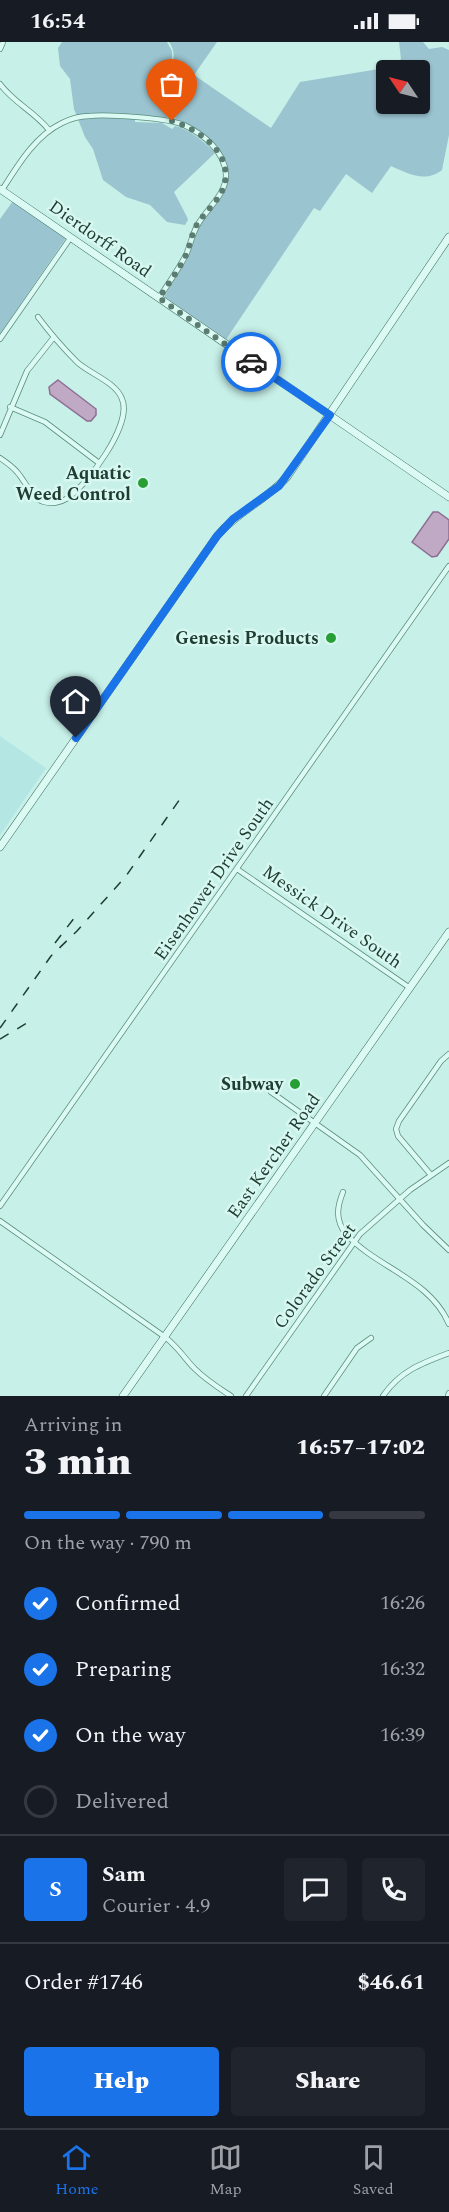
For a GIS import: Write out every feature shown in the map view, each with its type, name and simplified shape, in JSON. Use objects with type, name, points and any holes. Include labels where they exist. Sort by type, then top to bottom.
[{"type":"street","points":[[0,49],[3,42]]},
{"type":"street","points":[[0,84],[15,101],[40,119],[49,130]]},
{"type":"street","points":[[1,189],[26,154],[49,130],[64,122],[90,115],[172,121],[210,142],[221,156],[226,175],[224,186],[199,222],[184,258],[159,298]]},
{"type":"street","name":"Dierdorff Road","points":[[1,189],[449,497]]},
{"type":"street","points":[[0,339],[71,237]]},
{"type":"street","points":[[0,847],[217,536],[233,519],[279,486],[330,415],[449,237]]},
{"type":"street","points":[[0,458],[19,474],[35,497],[43,502],[63,501],[85,481],[99,463],[123,415],[123,402],[115,389],[81,365],[38,318]]},
{"type":"street","points":[[0,435],[27,371],[54,337]]},
{"type":"street","points":[[10,407],[50,425],[99,463]]},
{"type":"street","name":"Eisenhower Drive South","points":[[0,1206],[449,566]]},
{"type":"street","name":"Messick Drive South","points":[[237,869],[410,988]]},
{"type":"street","name":"East Kercher Road","points":[[123,1396],[449,932]]},
{"type":"street","points":[[431,1175],[399,1138],[396,1129],[401,1118],[449,1054]]},
{"type":"street","points":[[271,1092],[365,1160],[449,1250]]},
{"type":"street","name":"Colorado Street","points":[[246,1396],[354,1242],[399,1198],[449,1163]]},
{"type":"street","points":[[343,1192],[338,1205],[339,1221],[343,1230],[354,1242],[428,1294],[449,1324]]},
{"type":"street","points":[[0,1221],[165,1337],[180,1349],[203,1377],[231,1396]]},
{"type":"street","points":[[324,1396],[357,1348],[371,1338]]},
{"type":"street","points":[[383,1396],[408,1370],[449,1353]]},
{"type":"shaded area","points":[[62,42],[167,42],[172,51],[172,65],[174,53],[169,42],[217,42],[194,75],[271,128],[300,82],[376,69],[376,114],[430,114],[430,60],[400,60],[399,42],[423,42],[429,49],[442,47],[449,50],[449,135],[442,170],[423,177],[391,166],[372,193],[346,174],[320,211],[314,208],[225,341],[165,298],[165,295],[187,260],[199,227],[223,194],[228,175],[226,161],[217,147],[206,137],[173,117],[135,118],[135,122],[162,123],[172,129],[175,126],[186,130],[202,140],[215,153],[174,192],[188,220],[185,225],[167,222],[150,205],[126,197],[103,180],[93,149],[85,137],[74,109],[70,79],[60,66],[58,48]]},
{"type":"shaded area","points":[[13,201],[66,238],[0,334],[0,219]]},
{"type":"shaded area","points":[[58,380],[96,409],[96,415],[91,421],[87,421],[50,394],[49,387]]},
{"type":"shaded area","points":[[433,512],[438,512],[449,520],[449,539],[437,556],[432,557],[412,542]]},
{"type":"shaded area","points":[[0,736],[46,768],[0,835]]},
{"type":"railway","points":[[0,1028],[51,956],[77,931],[126,876],[180,799]]},
{"type":"railway","points":[[55,943],[75,917]]},
{"type":"railway","points":[[0,1039],[27,1023]]},
{"type":"way so far","points":[[172,121],[190,128],[210,142],[221,156],[226,175],[220,194],[199,222],[188,251],[159,298],[251,362]]},
{"type":"place","name":"Aquatic Weed Control","points":[[143,483]]},
{"type":"place","name":"Genesis Products","points":[[331,638]]},
{"type":"place","name":"Subway","points":[[295,1084]]},
{"type":"route","points":[[76,738],[217,536],[233,519],[279,486],[330,415],[251,362]]}]
